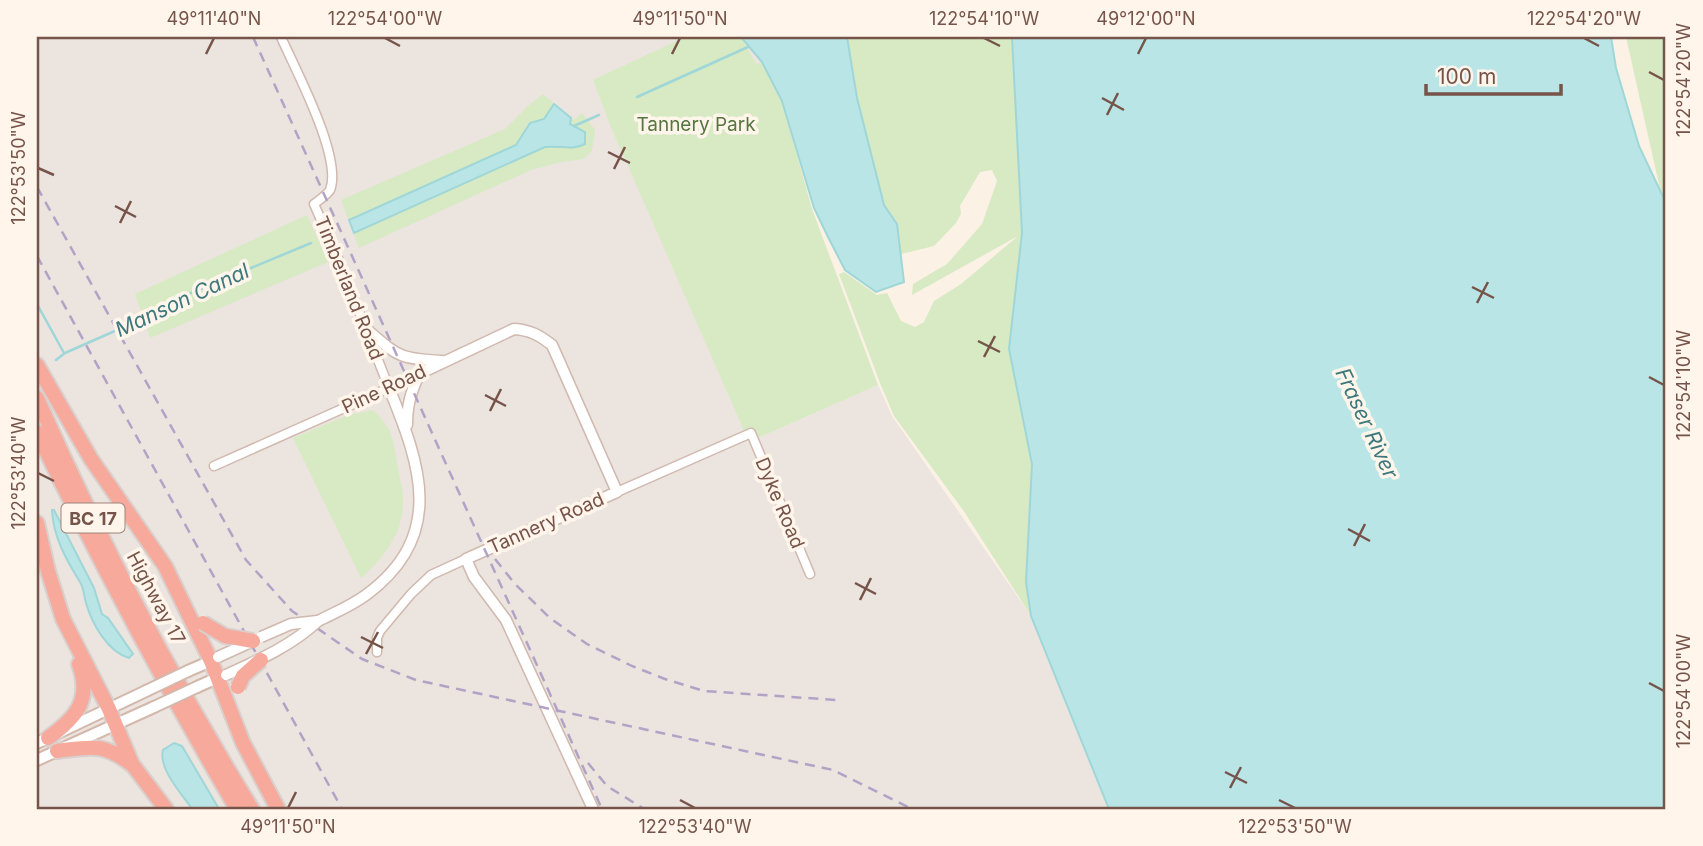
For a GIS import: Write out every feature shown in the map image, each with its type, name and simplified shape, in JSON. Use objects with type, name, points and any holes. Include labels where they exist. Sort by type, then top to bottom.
[{"type":"highway","points":[[37,365],[84,448],[165,566],[214,659],[243,743],[278,809]]},
{"type":"highway","name":"Highway 17","points":[[37,398],[103,538],[147,623],[220,757],[253,809]]},
{"type":"highway","name":"Highway 17","points":[[37,432],[92,547],[142,642],[237,809]]},
{"type":"highway","points":[[37,523],[55,595],[83,675],[83,698],[72,719],[42,740]]},
{"type":"highway","points":[[188,610],[225,636],[253,640]]},
{"type":"highway","points":[[72,638],[109,709],[132,764],[166,809]]},
{"type":"highway","points":[[243,743],[234,709],[235,695],[243,676],[261,660]]},
{"type":"highway","points":[[57,751],[100,747],[132,764]]},
{"type":"main road","points":[[42,740],[214,659]]},
{"type":"main road","points":[[37,760],[222,677]]},
{"type":"street","name":"Timberland Road","points":[[281,37],[327,143],[333,166],[330,191],[314,204],[389,388]]},
{"type":"street","points":[[365,328],[396,354],[411,359],[444,361]]},
{"type":"street","name":"Pine Road","points":[[214,466],[514,329],[535,333],[552,345],[617,492]]},
{"type":"street","points":[[407,432],[407,406],[421,373]]},
{"type":"street","points":[[222,677],[261,660],[300,638],[318,621],[347,606],[381,583],[397,566],[409,546],[421,500],[419,476],[407,432],[389,388]]},
{"type":"street","name":"Tannery Road","points":[[377,652],[380,631],[431,575],[751,433]]},
{"type":"street","name":"Dyke Road","points":[[751,433],[810,573]]},
{"type":"street","points":[[466,559],[474,577],[506,620],[593,809]]},
{"type":"street","points":[[214,659],[291,624],[318,621]]},
{"type":"shaded area","points":[[37,37],[741,37],[762,62],[622,119],[749,442],[878,385],[892,416],[1031,616],[1109,809],[37,809]]},
{"type":"green space","name":"Tannery Park","points":[[685,37],[741,37],[756,64],[762,62],[782,101],[812,209],[878,385],[749,442],[610,125],[593,80]]},
{"type":"green space","points":[[847,37],[1012,37],[1022,233],[1009,349],[1032,464],[1026,582],[1031,616],[963,510],[894,416],[839,274],[844,272],[877,295],[887,293],[901,321],[915,327],[924,322],[934,301],[961,284],[1018,236],[912,295],[913,284],[947,264],[982,224],[997,181],[992,170],[980,172],[960,206],[961,214],[956,223],[934,246],[901,254],[897,224],[884,205],[857,98]]},
{"type":"green space","points":[[1626,37],[1666,37],[1666,254],[1660,189]]},
{"type":"green space","points":[[543,94],[574,120],[582,113],[595,130],[592,151],[584,159],[531,170],[359,248],[341,200],[505,129]]},
{"type":"green space","points":[[307,215],[328,262],[150,338],[135,294]]},
{"type":"green space","points":[[373,410],[388,428],[393,440],[403,500],[400,523],[391,544],[361,578],[293,438],[348,415]]},
{"type":"water","points":[[741,37],[847,37],[857,98],[884,205],[897,224],[904,282],[876,292],[845,270],[814,208],[782,101],[762,62]]},
{"type":"water","name":"Fraser River","points":[[1012,37],[1611,37],[1616,68],[1639,146],[1666,203],[1666,809],[1109,809],[1031,616],[1026,582],[1032,464],[1009,349],[1022,233]]},
{"type":"water","points":[[554,104],[571,118],[570,124],[585,132],[585,144],[575,147],[545,147],[354,233],[349,220],[516,145],[530,123],[544,119]]},
{"type":"water","points":[[52,510],[94,588],[102,614],[108,618],[133,654],[129,658],[114,650],[92,620],[81,584],[58,539]]},
{"type":"water","points":[[174,743],[182,746],[219,809],[192,809],[177,789],[167,773],[162,757],[163,750]]},
{"type":"waterway","name":"Manson Canal","points":[[637,97],[748,47]]},
{"type":"waterway","name":"Manson Canal","points":[[574,126],[599,115]]},
{"type":"waterway","name":"Manson Canal","points":[[56,360],[65,353],[151,315],[191,293],[311,243]]},
{"type":"waterway","points":[[37,304],[64,353]]},
{"type":"railway","points":[[253,37],[602,809]]},
{"type":"railway","points":[[37,187],[246,560],[292,611],[362,659],[416,680],[833,770],[912,809]]},
{"type":"railway","points":[[37,256],[342,809]]},
{"type":"railway","points":[[495,559],[515,584],[550,618],[587,644],[632,666],[704,691],[836,700]]},
{"type":"railway","points":[[588,763],[607,786],[644,809]]}]
